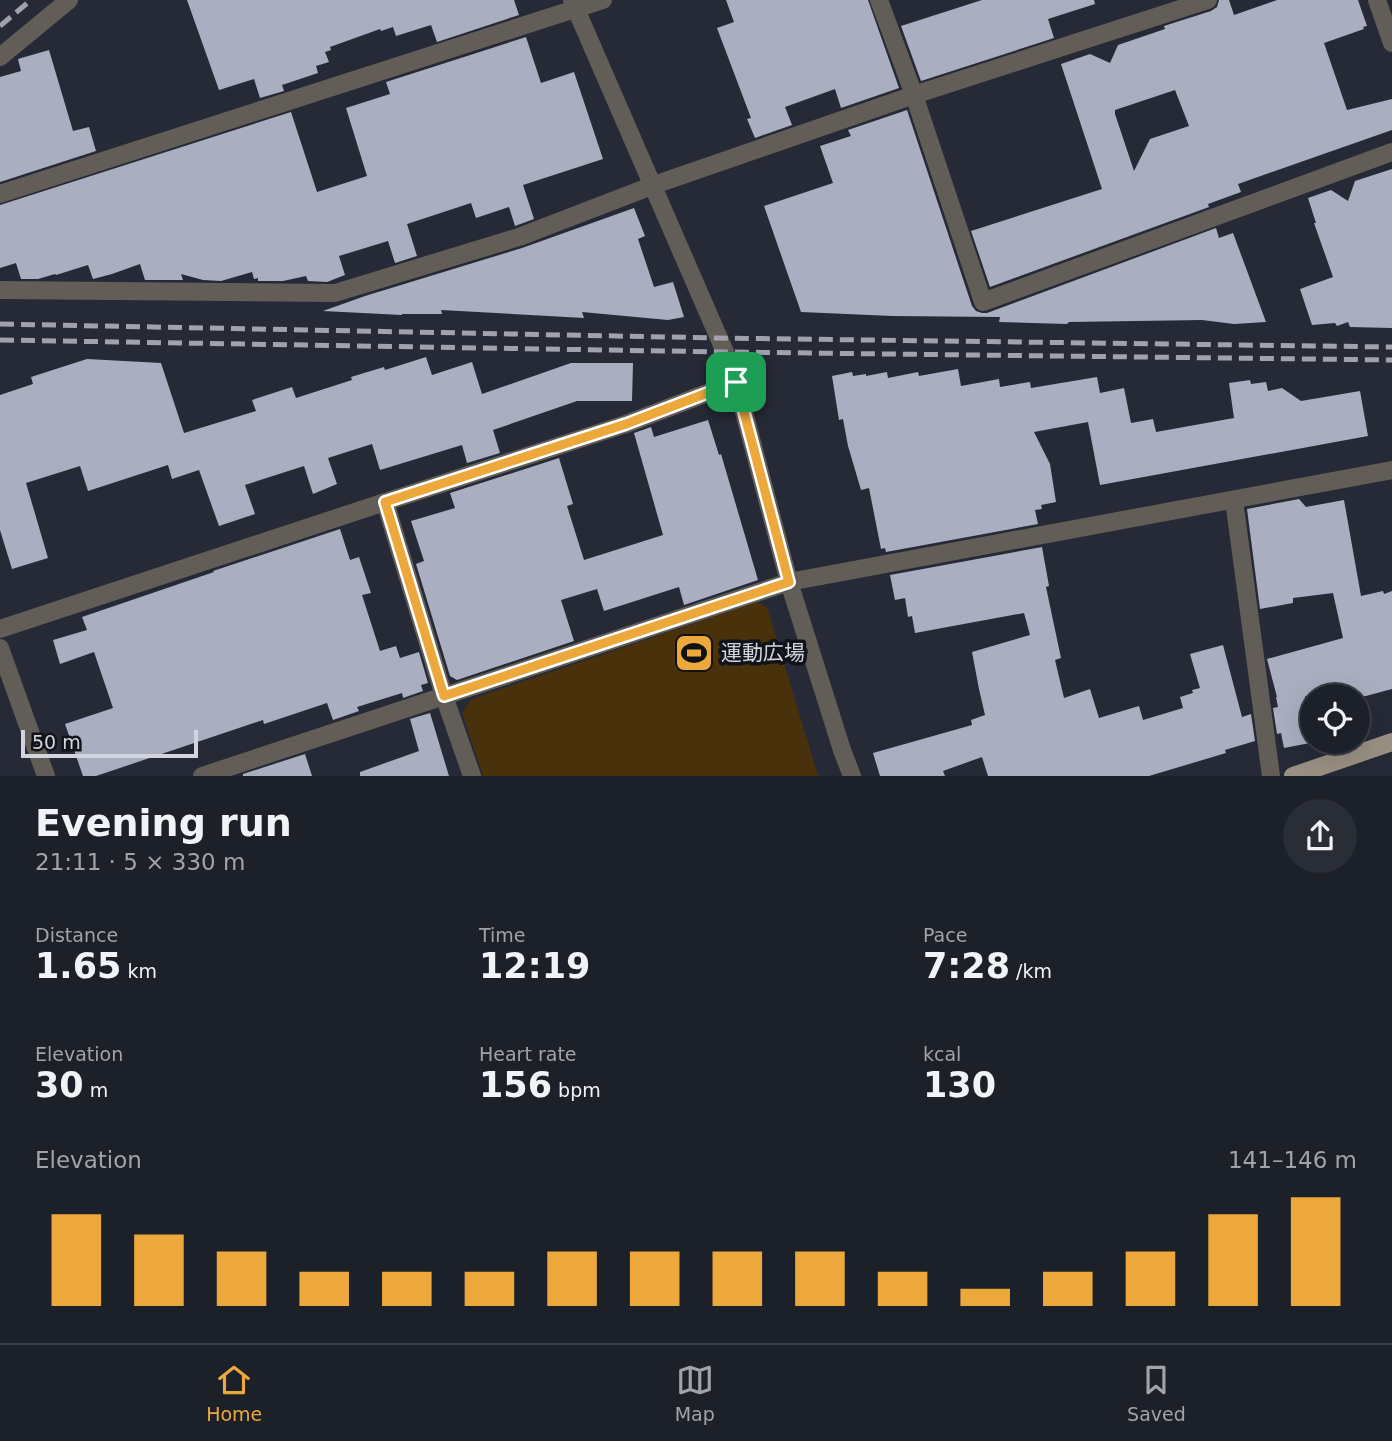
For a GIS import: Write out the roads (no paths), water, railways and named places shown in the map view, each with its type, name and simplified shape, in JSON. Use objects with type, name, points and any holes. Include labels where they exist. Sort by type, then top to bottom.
[{"type":"main road","points":[[1293,776],[1392,742]]},
{"type":"street","points":[[0,57],[69,0]]},
{"type":"street","points":[[0,194],[574,5],[603,0]]},
{"type":"street","points":[[880,0],[983,302],[1392,152]]},
{"type":"street","points":[[0,290],[335,293],[519,237],[654,185],[914,95],[1208,0]]},
{"type":"street","points":[[1377,0],[1392,43]]},
{"type":"street","points":[[574,5],[654,185],[736,382],[789,582],[852,776]]},
{"type":"street","points":[[0,629],[626,424],[736,382]]},
{"type":"street","points":[[205,776],[789,582],[1392,470]]},
{"type":"street","points":[[1234,499],[1271,776]]},
{"type":"street","points":[[385,502],[444,696],[472,776]]},
{"type":"street","points":[[0,648],[46,776]]},
{"type":"railway","points":[[0,26],[31,0]]},
{"type":"railway","points":[[0,324],[718,338],[1392,347]]},
{"type":"railway","points":[[0,340],[1392,360]]},
{"type":"place","name":"運動広場","points":[[694,653]]}]
